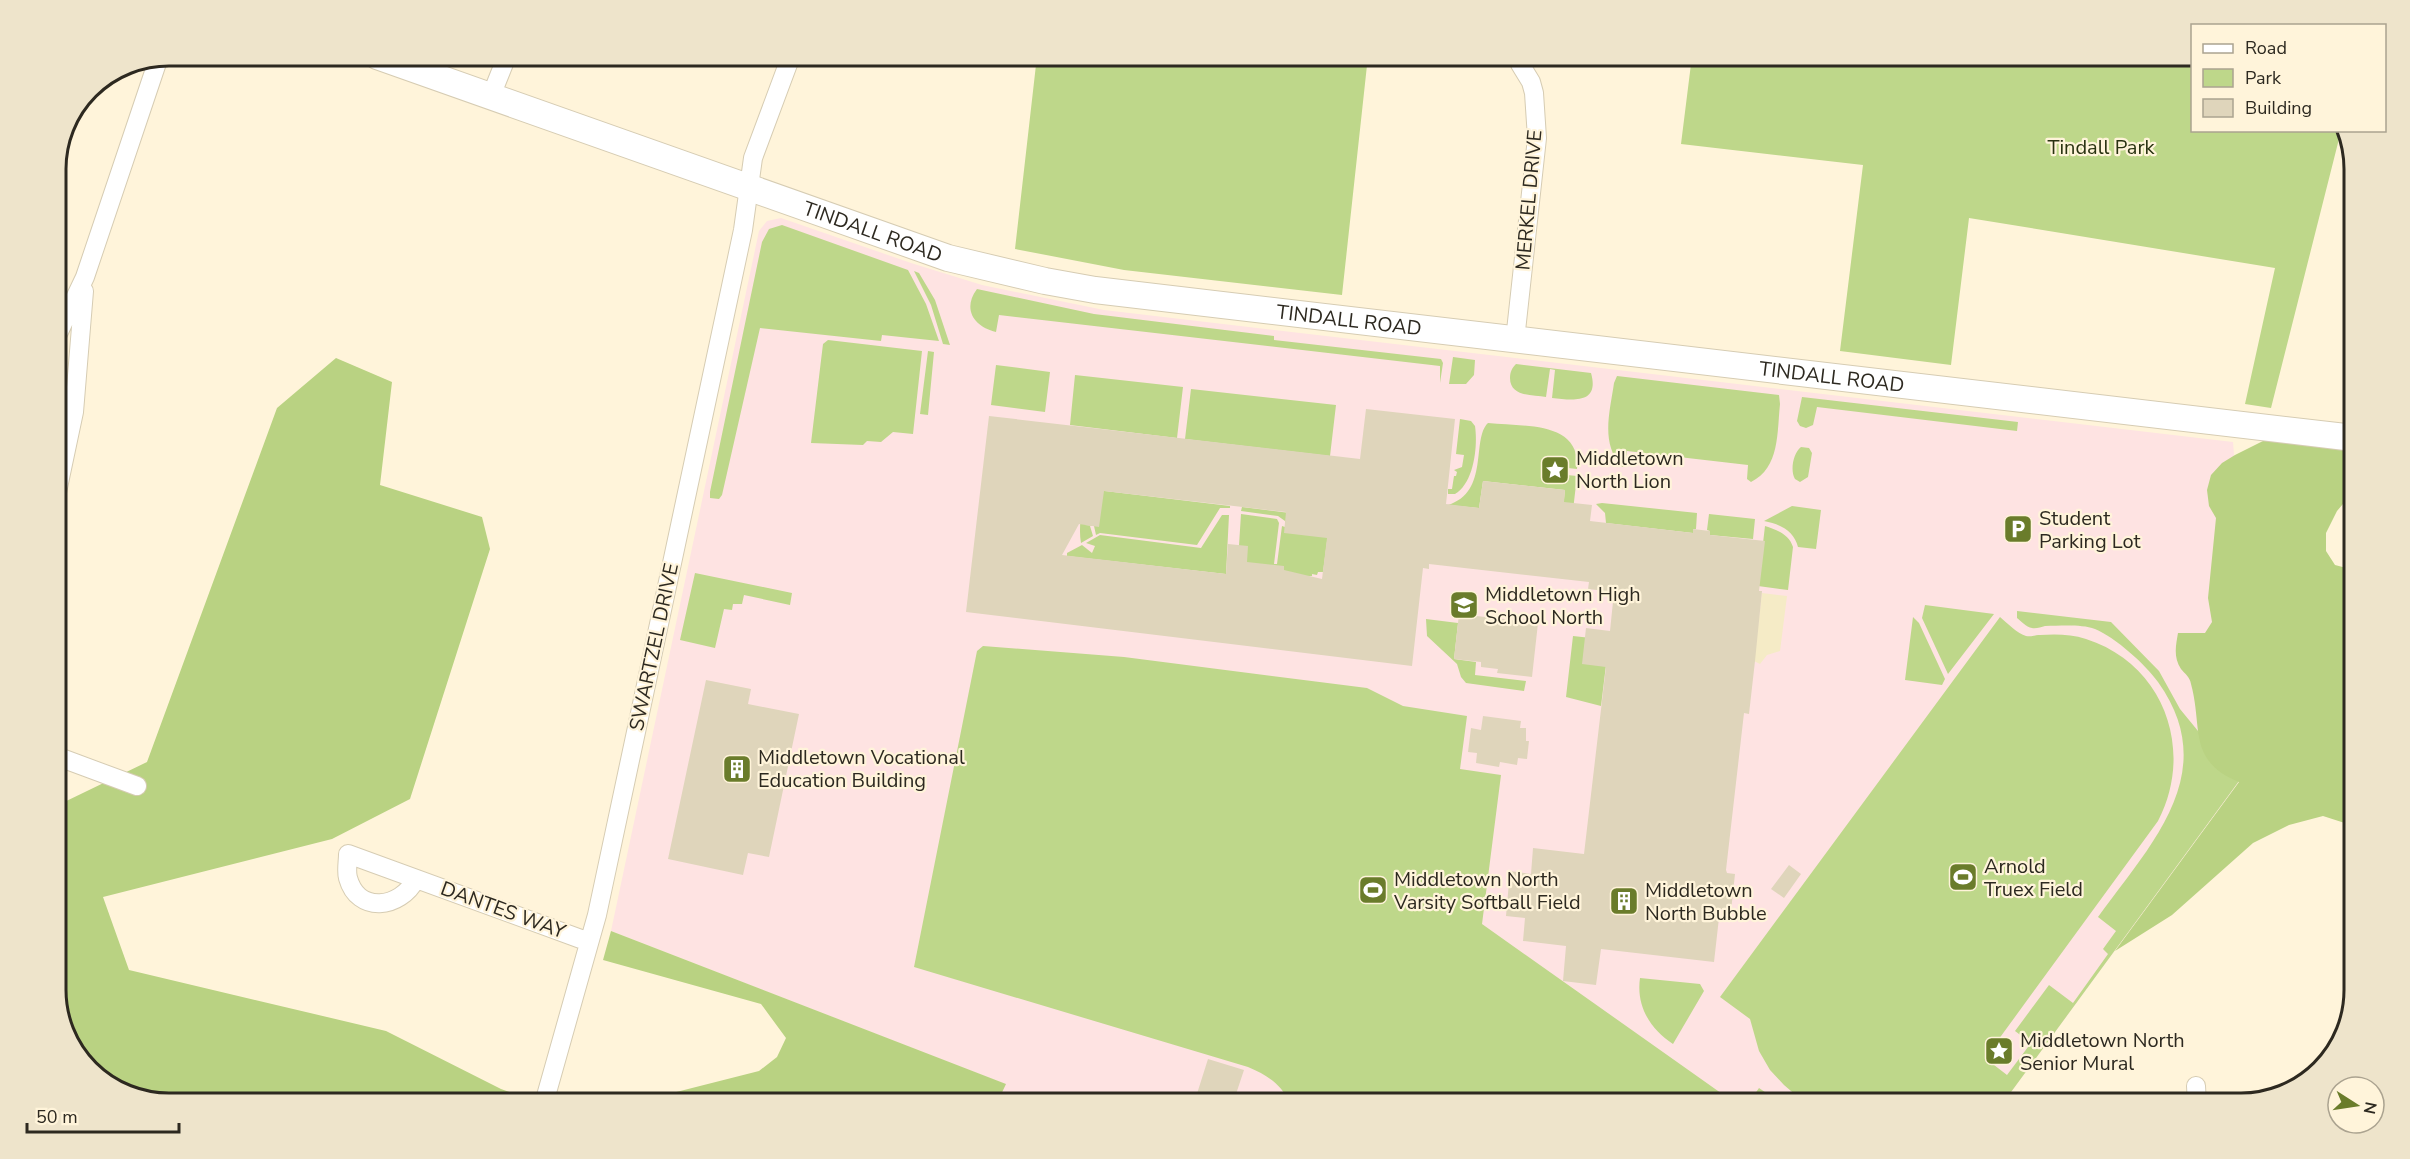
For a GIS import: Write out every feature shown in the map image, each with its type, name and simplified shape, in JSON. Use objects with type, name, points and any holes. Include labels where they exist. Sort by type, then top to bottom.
[{"type":"street","name":"TINDALL ROAD","points":[[406,66],[948,258],[1045,281],[1095,290],[2344,437]]},
{"type":"street","points":[[491,96],[503,66]]},
{"type":"street","name":"SWARTZEL DRIVE","points":[[547,1093],[589,942],[733,276],[753,158],[787,66]]},
{"type":"street","name":"MERKEL DRIVE","points":[[1515,340],[1537,138],[1534,93],[1531,82],[1521,66]]},
{"type":"street","points":[[66,317],[85,277],[156,67]]},
{"type":"street","points":[[66,438],[74,412],[85,277]]},
{"type":"street","points":[[66,760],[137,786]]},
{"type":"street","name":"DANTES WAY","points":[[416,879],[589,942]]},
{"type":"shaded area","name":"Middletown High School North","points":[[781,218],[982,285],[1104,310],[2233,442],[2259,754],[2010,1093],[1001,1093],[1005,1084],[611,931],[759,231],[767,221]]},
{"type":"green space","points":[[1036,66],[1367,66],[1342,295],[1124,270],[1015,249]]},
{"type":"green space","name":"Tindall Park","points":[[1691,66],[2191,66],[2191,132],[2337,132],[2339,138],[2271,408],[2245,404],[2275,268],[1969,218],[1951,365],[1840,351],[1863,165],[1681,144]]},
{"type":"green space","points":[[782,225],[908,270],[926,304],[939,341],[882,335],[881,341],[760,328],[722,495],[719,499],[710,498],[762,242],[769,229]]},
{"type":"green space","points":[[914,271],[919,273],[935,300],[950,345],[943,344],[931,305]]},
{"type":"green space","points":[[977,289],[1094,314],[1274,336],[1274,340],[1441,359],[1443,363],[1440,383],[1440,366],[999,315],[996,332],[982,326],[973,316],[971,303]]},
{"type":"green space","points":[[828,340],[922,351],[913,434],[893,432],[881,442],[867,441],[863,445],[811,443],[823,344]]},
{"type":"green space","points":[[928,351],[934,352],[928,415],[920,414]]},
{"type":"green space","points":[[1453,357],[1475,360],[1474,375],[1466,384],[1449,384]]},
{"type":"green space","points":[[336,358],[392,382],[380,485],[482,517],[490,549],[410,799],[332,839],[103,897],[129,970],[386,1031],[512,1093],[169,1093],[149,1091],[129,1085],[106,1072],[87,1053],[71,1023],[66,997],[66,801],[147,762],[277,408]]},
{"type":"green space","points":[[1516,364],[1591,373],[1592,391],[1582,398],[1552,398],[1555,370],[1550,369],[1546,397],[1523,394],[1514,389],[1511,384],[1510,374]]},
{"type":"green space","points":[[996,365],[1050,372],[1045,412],[991,405]]},
{"type":"green space","points":[[1075,375],[1183,387],[1177,438],[1070,425]]},
{"type":"green space","points":[[1617,376],[1779,395],[1777,437],[1772,459],[1767,468],[1751,482],[1747,479],[1748,465],[1627,451],[1625,466],[1622,467],[1611,448],[1608,427]]},
{"type":"green space","points":[[1191,389],[1336,405],[1330,456],[1185,439]]},
{"type":"green space","points":[[1802,397],[2018,422],[2017,431],[1817,407],[1813,425],[1806,428],[1800,426],[1797,421]]},
{"type":"green space","points":[[1460,419],[1471,421],[1475,426],[1475,453],[1467,482],[1455,494],[1448,494],[1448,489],[1452,489],[1457,472],[1454,470],[1462,467],[1464,455],[1456,454]]},
{"type":"green space","points":[[1488,423],[1547,429],[1560,434],[1570,442],[1576,453],[1577,469],[1568,468],[1569,461],[1551,459],[1548,479],[1566,482],[1567,475],[1577,476],[1572,519],[1562,518],[1565,490],[1483,481],[1479,508],[1448,505],[1461,498],[1470,489],[1475,478],[1480,441]]},
{"type":"green space","points":[[2275,435],[2344,443],[2344,503],[2337,511],[2326,533],[2326,551],[2335,565],[2344,567],[2344,823],[2323,816],[2289,825],[2253,843],[2172,915],[2115,951],[2239,782],[2222,774],[2211,764],[2204,753],[2190,682],[2178,664],[2176,656],[2178,633],[2205,633],[2212,622],[2208,598],[2216,518],[2209,506],[2207,490],[2211,475],[2222,463]]},
{"type":"green space","points":[[1801,447],[1809,448],[1812,453],[1808,477],[1800,482],[1793,476],[1793,467],[1796,453]]},
{"type":"green space","points":[[1088,489],[1230,506],[1230,508],[1220,508],[1197,545],[1100,533],[1096,535],[1094,526],[1085,525],[1090,526],[1093,536],[1081,543],[1081,516]]},
{"type":"green space","points":[[1596,504],[1697,513],[1696,529],[1693,529],[1693,533],[1606,523],[1605,513]]},
{"type":"green space","points":[[1792,506],[1821,510],[1816,549],[1798,547],[1786,529],[1764,521]]},
{"type":"green space","points":[[1242,507],[1330,518],[1323,572],[1318,572],[1317,575],[1312,574],[1312,576],[1237,577],[1241,514],[1277,519],[1279,523],[1274,564],[1277,564],[1282,526],[1285,527],[1285,521],[1278,516],[1241,511]]},
{"type":"green space","points":[[1709,514],[1755,519],[1753,539],[1710,535],[1710,531],[1707,530]]},
{"type":"green space","points":[[1222,515],[1229,515],[1226,574],[1067,556],[1067,553],[1082,545],[1092,553],[1095,546],[1086,543],[1100,535],[1201,548]]},
{"type":"green space","points":[[1765,526],[1786,536],[1793,547],[1788,590],[1758,586]]},
{"type":"green space","points":[[695,573],[792,593],[790,605],[744,595],[742,604],[733,604],[732,610],[724,609],[715,648],[680,640]]},
{"type":"green space","points":[[1925,605],[1994,614],[1948,674],[1922,618]]},
{"type":"green space","points":[[2017,611],[2111,622],[2159,671],[2180,709],[2239,781],[2010,1093],[1793,1093],[1770,1070],[1759,1051],[1750,1019],[1720,997],[2000,617],[2016,631],[2026,636],[2063,635],[2086,639],[2113,651],[2135,668],[2153,689],[2165,713],[2172,739],[2173,766],[2169,794],[2158,821],[1985,1058],[2007,1075],[2031,1043],[2015,1031],[2049,985],[2073,1003],[2108,954],[2103,949],[2116,931],[2098,917],[2157,835],[2172,807],[2181,777],[2183,747],[2176,715],[2153,675],[2121,645],[2103,633],[2083,626],[2032,628],[2017,618]]},
{"type":"green space","points":[[1913,617],[1919,623],[1945,679],[1942,685],[1905,680]]},
{"type":"green space","points":[[1426,619],[1458,623],[1454,659],[1476,662],[1475,675],[1526,681],[1524,691],[1466,683],[1461,677],[1457,664],[1427,636]]},
{"type":"green space","points":[[1573,636],[1609,640],[1601,706],[1566,697]]},
{"type":"green space","points":[[983,646],[1124,657],[1367,688],[1403,706],[1467,716],[1460,769],[1501,775],[1482,924],[1721,1093],[1284,1093],[1273,1081],[1248,1067],[914,967],[977,651]]},
{"type":"green space","points":[[611,931],[1006,1084],[1002,1093],[672,1093],[759,1071],[777,1057],[786,1038],[761,1004],[603,960]]},
{"type":"green space","points":[[1640,978],[1700,984],[1704,991],[1673,1044],[1651,1024],[1646,1016],[1640,998]]},
{"type":"green space","points":[[1759,1088],[1766,1093],[1756,1093]]},
{"type":"sand","points":[[1762,593],[1787,596],[1780,651],[1767,655],[1760,664],[1754,661]]},
{"type":"building","name":"Middletown High School North","points":[[1366,409],[1455,419],[1446,504],[1479,508],[1483,481],[1565,490],[1564,502],[1592,505],[1590,521],[1693,533],[1693,529],[1710,531],[1710,535],[1765,541],[1749,714],[1744,713],[1726,870],[1727,873],[1735,874],[1731,911],[1720,909],[1714,962],[1601,949],[1596,985],[1563,981],[1566,946],[1523,941],[1525,918],[1506,916],[1510,871],[1531,874],[1533,848],[1584,854],[1606,667],[1582,664],[1586,628],[1610,631],[1614,592],[1588,589],[1589,582],[1429,564],[1429,569],[1423,568],[1412,666],[966,612],[989,416],[1360,459]],"holes":[[[1104,491],[1286,512],[1284,533],[1327,538],[1322,579],[1284,570],[1284,566],[1247,562],[1248,546],[1228,544],[1226,574],[1062,555],[1079,524],[1099,527]]]},
{"type":"building","points":[[1459,614],[1538,623],[1532,677],[1497,673],[1498,669],[1481,667],[1481,662],[1454,659]]},
{"type":"building","name":"Middletown Vocational Education Building","points":[[706,680],[751,689],[748,704],[799,714],[769,857],[748,853],[743,875],[668,859]]},
{"type":"building","points":[[1483,716],[1521,721],[1520,728],[1526,728],[1526,741],[1529,741],[1527,759],[1518,758],[1517,765],[1500,762],[1499,767],[1476,763],[1477,753],[1468,752],[1471,728],[1481,730]]},
{"type":"building","points":[[1789,865],[1801,874],[1784,898],[1771,889]]},
{"type":"building","points":[[1208,1059],[1244,1070],[1236,1093],[1197,1093]]},
{"type":"place","name":"Middletown North Lion","points":[[1555,470]]},
{"type":"place","name":"Student Parking Lot","points":[[2018,529]]},
{"type":"place","name":"Middletown High School North","points":[[1464,605]]},
{"type":"place","name":"Middletown Vocational Education Building","points":[[737,769]]},
{"type":"place","name":"Arnold Truex Field","points":[[1963,877]]},
{"type":"place","name":"Middletown North Varsity Softball Field","points":[[1373,890]]},
{"type":"place","name":"Middletown North Bubble","points":[[1624,901]]},
{"type":"place","name":"Middletown North Senior Mural","points":[[1999,1051]]}]
